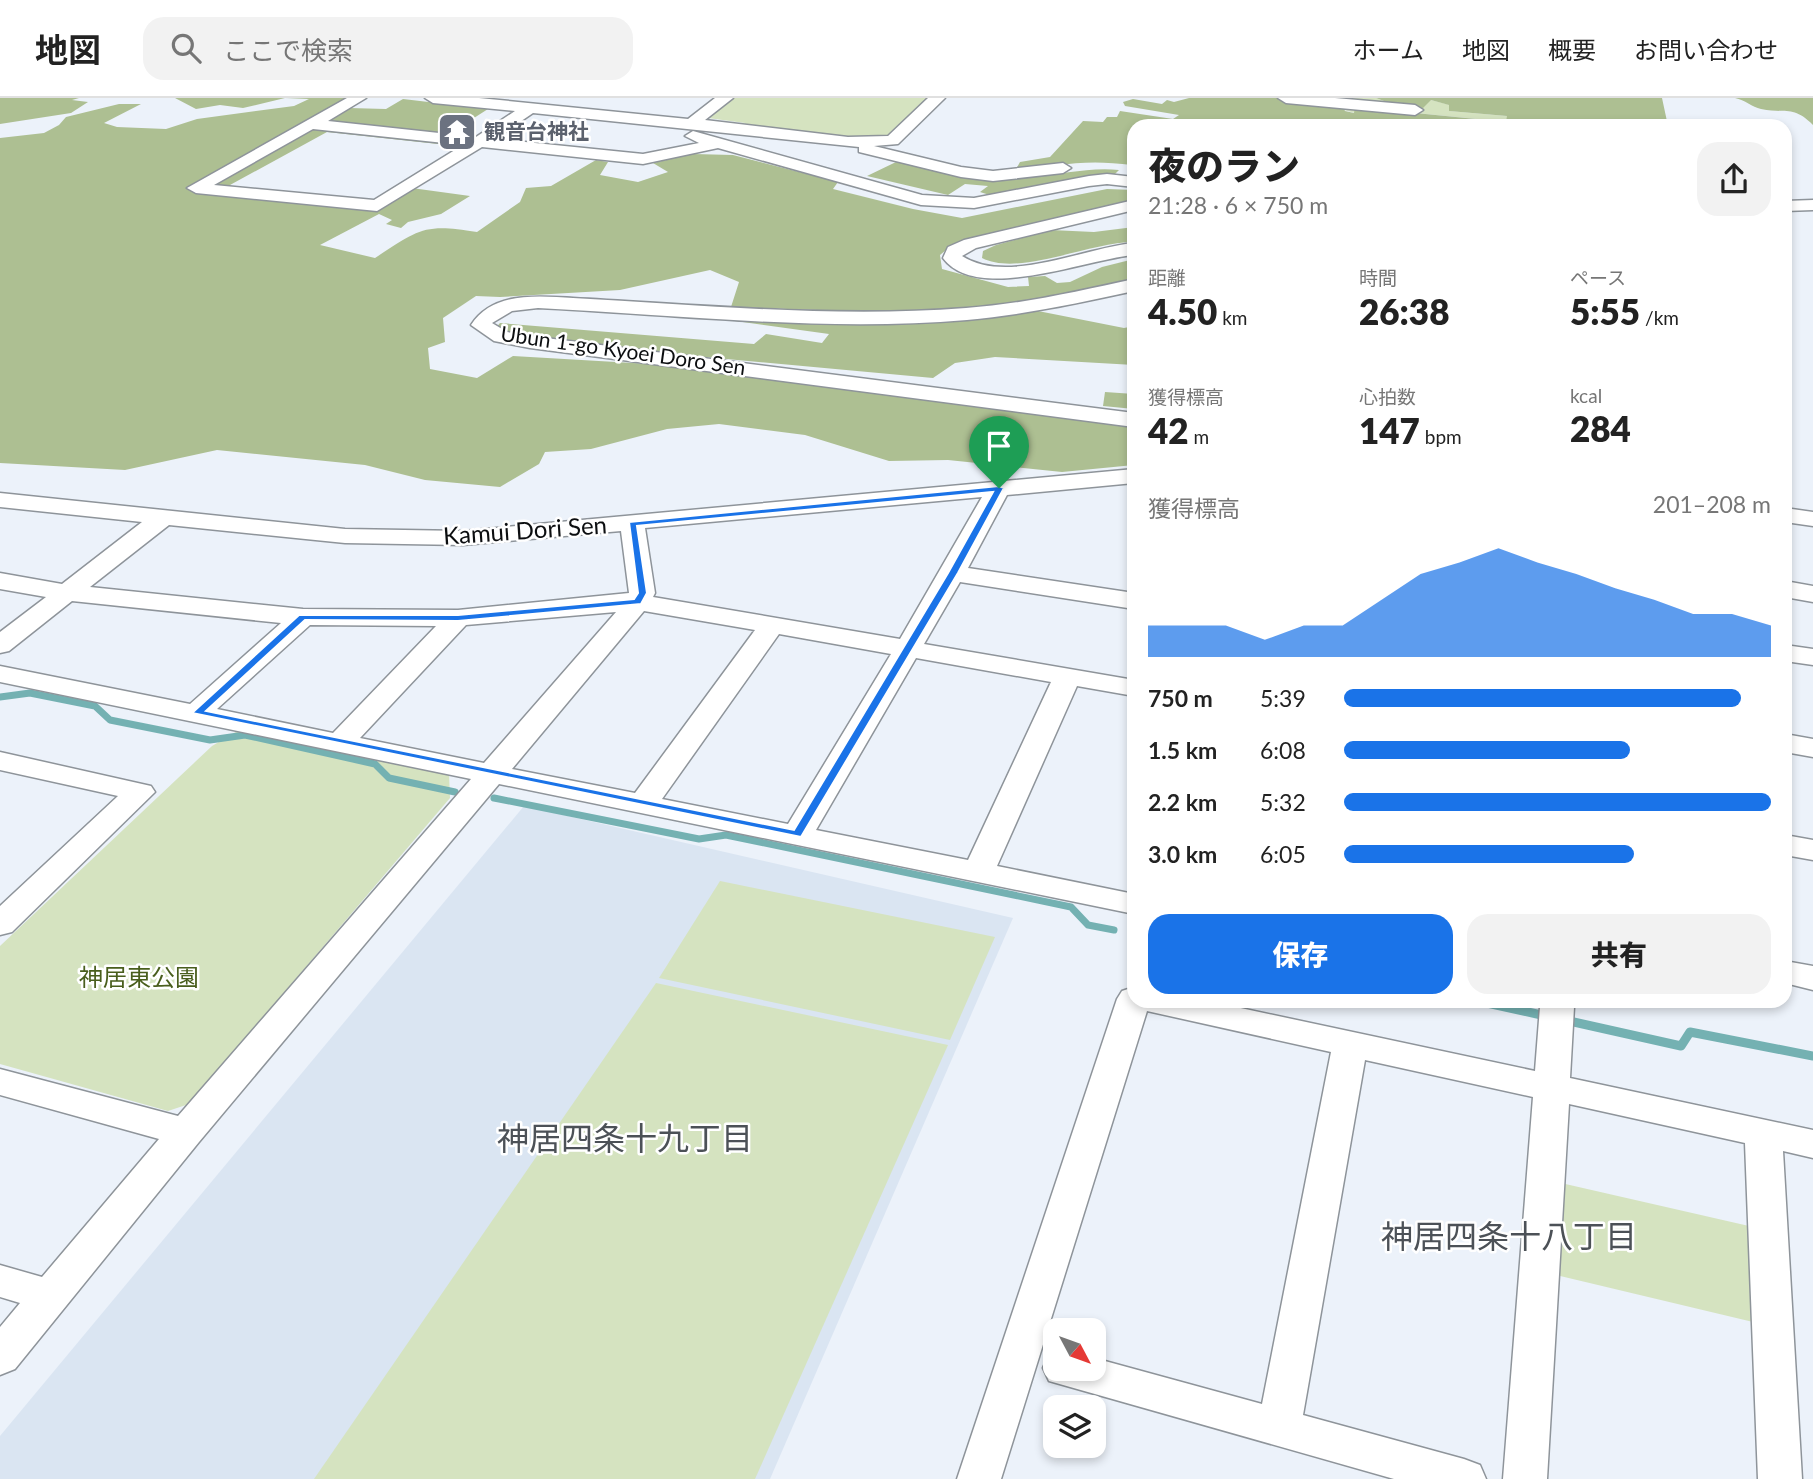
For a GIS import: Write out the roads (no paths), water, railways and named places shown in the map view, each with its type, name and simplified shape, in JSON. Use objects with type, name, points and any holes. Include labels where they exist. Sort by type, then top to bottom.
[{"type":"street","points":[[358,98],[196,188],[377,205],[530,108]]},
{"type":"street","points":[[433,98],[848,142],[892,141],[937,98]]},
{"type":"street","points":[[726,98],[691,124],[688,131],[693,137],[921,200],[956,203],[996,201],[1107,178],[1127,181]]},
{"type":"street","points":[[1286,98],[1415,110]]},
{"type":"street","points":[[309,124],[643,159],[715,144]]},
{"type":"street","points":[[848,142],[870,152],[961,173],[982,175],[1013,175],[1088,166],[1127,169]]},
{"type":"street","points":[[1792,206],[1813,205]]},
{"type":"street","points":[[1127,207],[970,244],[954,251],[952,258],[959,265],[974,270],[1011,273],[1104,251],[1127,249]]},
{"type":"street","name":"Ubun 1-go Kyoei Doro Sen","points":[[1127,286],[1016,309],[898,317],[676,312],[538,302],[515,304],[495,311],[484,317],[481,325],[501,337],[530,342],[1127,419]]},
{"type":"street","name":"Kamui Dori Sen","points":[[0,500],[345,536],[463,538],[1127,477]]},
{"type":"street","points":[[797,835],[953,573],[999,488]]},
{"type":"street","points":[[0,645],[165,516]]},
{"type":"street","points":[[1792,516],[1813,519]]},
{"type":"street","points":[[0,1357],[186,1132],[638,602],[642,593],[632,524]]},
{"type":"street","points":[[953,573],[1127,600]]},
{"type":"street","points":[[0,581],[69,593],[303,617],[458,618],[638,602],[1127,687]]},
{"type":"street","points":[[1792,590],[1813,594]]},
{"type":"street","points":[[198,713],[303,617]]},
{"type":"street","points":[[340,742],[458,618]]},
{"type":"street","points":[[643,804],[772,625]]},
{"type":"street","points":[[1792,654],[1813,657]]},
{"type":"street","points":[[0,674],[1127,903]]},
{"type":"street","points":[[978,873],[1067,677]]},
{"type":"street","points":[[1792,744],[1813,748]]},
{"type":"street","points":[[0,924],[140,792],[2,764]]},
{"type":"street","points":[[1792,846],[1813,850]]},
{"type":"street","points":[[1792,974],[1813,978]]},
{"type":"street","points":[[979,1479],[1037,1361],[1132,1008]]},
{"type":"street","points":[[1184,1008],[1813,1144]]},
{"type":"street","points":[[1525,1479],[1557,1008]]},
{"type":"street","points":[[1279,1426],[1350,1045]]},
{"type":"street","points":[[0,1082],[186,1132]]},
{"type":"street","points":[[1763,1133],[1780,1479]]},
{"type":"street","points":[[0,1281],[52,1296]]},
{"type":"street","points":[[1106,1379],[1279,1426],[1365,1465],[1464,1479]]},
{"type":"waterway","points":[[0,697],[30,693],[95,706],[110,720],[210,740],[245,735],[375,764],[389,778],[455,792]]},
{"type":"waterway","points":[[494,798],[699,839],[726,835],[1071,907],[1088,925],[1114,930]]},
{"type":"waterway","points":[[1510,1008],[1546,1016]]},
{"type":"waterway","points":[[1565,1020],[1681,1046],[1690,1032],[1813,1056]]},
{"type":"place","name":"観音台神社","points":[[457,132]]},
{"type":"district","name":"神居四条十九丁目","points":[[625,1139]]},
{"type":"district","name":"神居四条十八丁目","points":[[1509,1237]]},
{"type":"park label","name":"神居東公園","points":[[139,978]]}]
